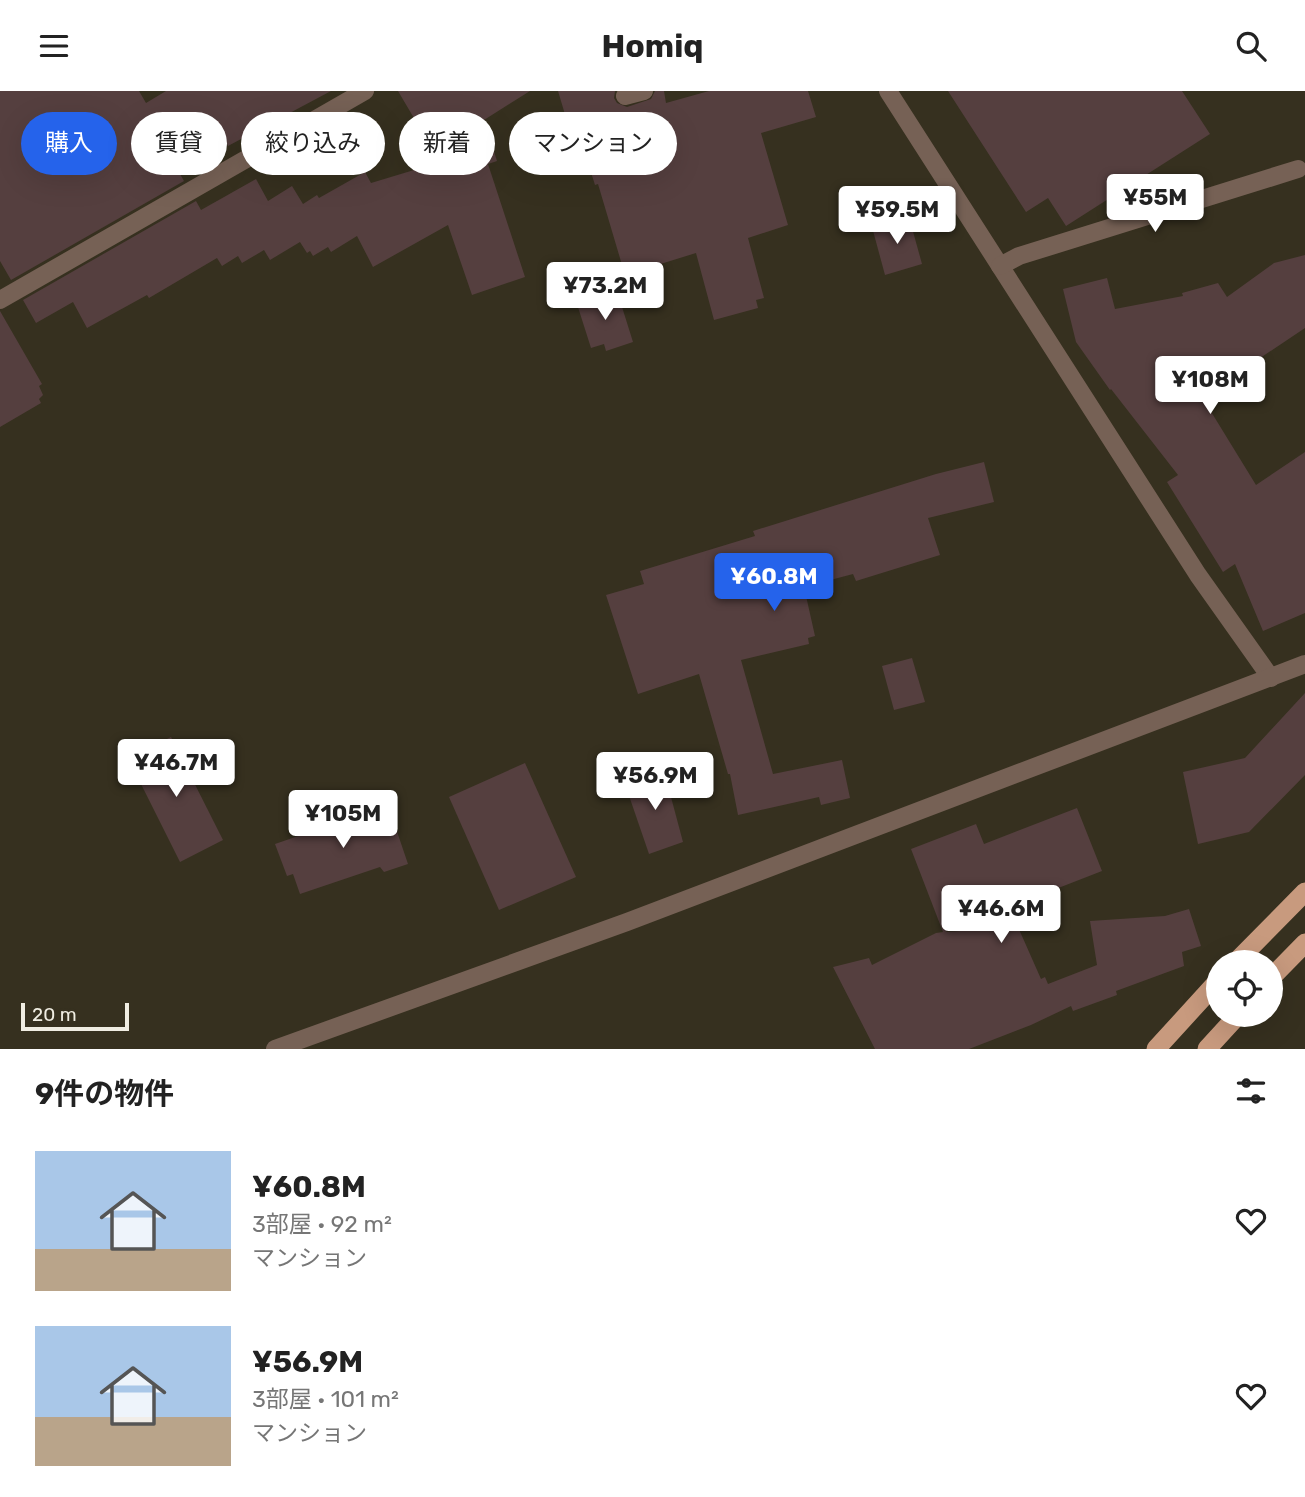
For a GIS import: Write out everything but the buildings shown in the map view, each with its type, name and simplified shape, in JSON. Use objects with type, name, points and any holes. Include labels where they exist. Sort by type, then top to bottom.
[{"type":"highway","points":[[1248,950],[1305,892]]},
{"type":"highway","points":[[1283,966],[1305,943]]},
{"type":"highway","points":[[1156,1049],[1206,994]]},
{"type":"highway","points":[[1207,1049],[1227,1027]]},
{"type":"street","points":[[0,300],[365,91]]},
{"type":"street","points":[[625,96],[644,91]]},
{"type":"street","points":[[888,91],[1198,575],[1271,678]]},
{"type":"street","points":[[1000,265],[1019,256],[1298,169]]},
{"type":"street","points":[[275,1049],[627,922],[1305,664]]}]
